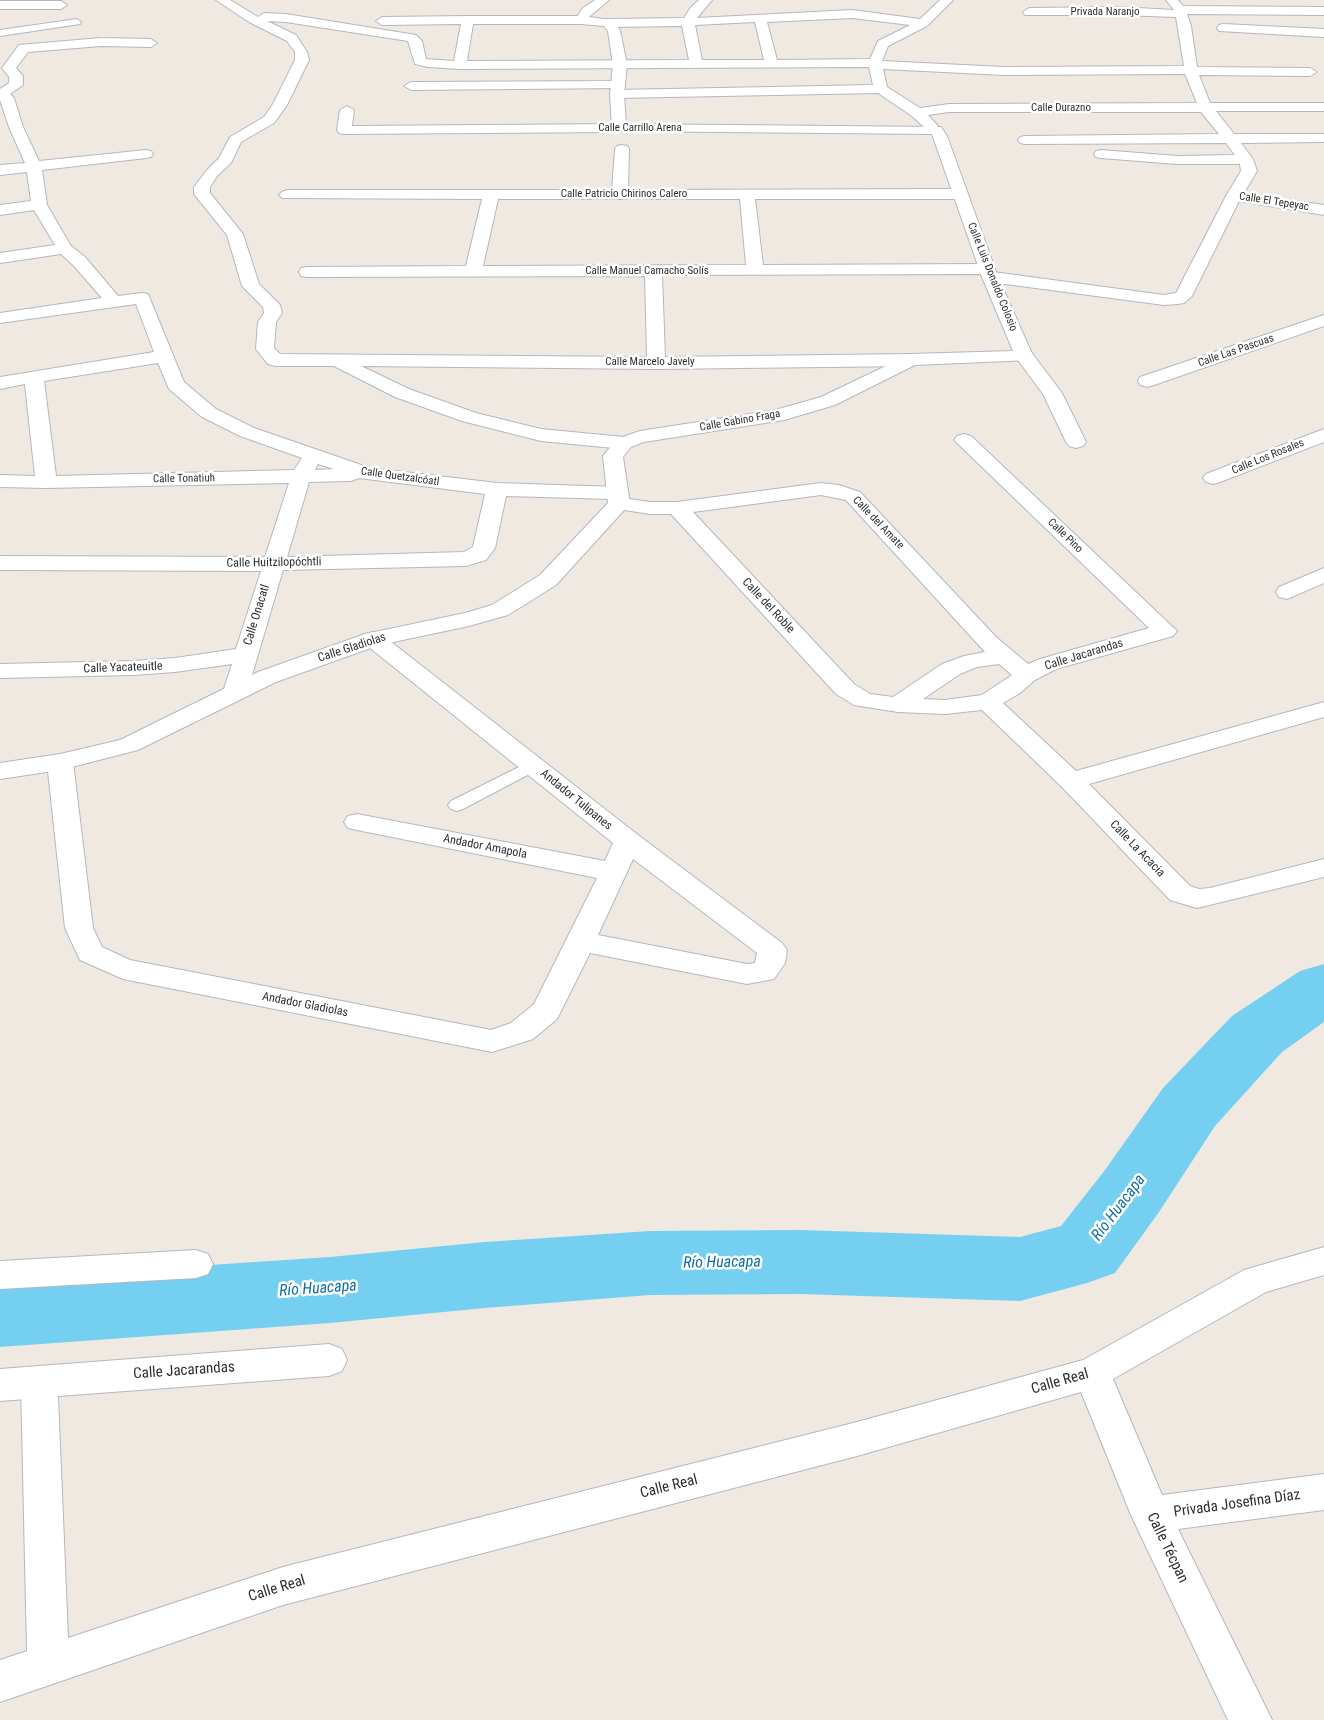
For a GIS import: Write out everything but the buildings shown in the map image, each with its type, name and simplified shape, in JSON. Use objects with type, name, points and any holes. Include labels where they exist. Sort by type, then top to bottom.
[{"type":"street","points":[[222,0],[253,19],[277,17],[402,35],[416,41],[420,61],[460,65],[771,63],[875,64],[1004,71],[1170,70],[1310,72]]},
{"type":"street","points":[[580,20],[587,11],[603,0]]},
{"type":"street","points":[[696,64],[688,22],[695,10],[706,0]]},
{"type":"street","points":[[880,88],[875,64],[883,44],[923,24],[947,0]]},
{"type":"street","points":[[0,5],[62,4]]},
{"type":"street","points":[[806,16],[817,5]]},
{"type":"street","points":[[390,8],[406,20]]},
{"type":"street","points":[[430,20],[474,10],[521,9]]},
{"type":"street","name":"Privada Naranjo","points":[[1029,12],[1120,11],[1182,16],[1324,11]]},
{"type":"street","points":[[370,22],[406,20],[580,20],[608,23],[688,22],[760,20],[852,14],[923,24]]},
{"type":"street","points":[[1182,16],[1191,71],[1205,107],[1246,159]]},
{"type":"street","name":"Calle Marcelo Javely","points":[[253,19],[292,38],[301,52],[302,60],[280,105],[269,120],[235,140],[226,160],[212,173],[202,187],[202,194],[235,234],[251,286],[271,305],[273,312],[267,322],[266,349],[275,360],[656,363],[911,360],[1024,356]]},
{"type":"street","points":[[460,65],[468,20]]},
{"type":"street","points":[[760,20],[771,63]]},
{"type":"street","points":[[608,23],[614,30],[620,65],[617,90],[619,128]]},
{"type":"street","points":[[1214,28],[1324,33]]},
{"type":"street","points":[[0,95],[16,86],[16,76],[5,68],[24,48],[101,42],[151,43]]},
{"type":"street","points":[[411,86],[833,92],[880,88],[917,113],[936,130]]},
{"type":"street","points":[[0,95],[7,98],[16,127],[34,166],[39,205],[65,249],[79,261],[114,302]]},
{"type":"street","name":"Calle Durazno","points":[[917,113],[949,108],[1324,107]]},
{"type":"street","points":[[984,108],[993,121]]},
{"type":"street","name":"Calle Carrillo Arena","points":[[346,110],[344,130],[619,128],[936,130]]},
{"type":"street","points":[[0,129],[16,127]]},
{"type":"street","name":"Calle Luis Donaldo Colosio","points":[[936,130],[940,136],[988,273],[1024,356],[1052,393],[1076,442]]},
{"type":"street","points":[[1009,130],[1025,140],[1068,149],[1123,156],[1177,160],[1246,159]]},
{"type":"street","points":[[1025,140],[1324,138]]},
{"type":"street","points":[[620,194],[622,149]]},
{"type":"street","points":[[0,170],[146,154]]},
{"type":"street","name":"Calle El Tepeyac","points":[[1246,159],[1249,171],[1234,196],[1324,210]]},
{"type":"street","points":[[473,272],[491,194]]},
{"type":"street","points":[[747,194],[755,270]]},
{"type":"street","name":"Calle Patricio Chirinos Calero","points":[[287,195],[960,194]]},
{"type":"street","name":"Calle Manuel Camacho Solís","points":[[307,272],[755,270],[988,273],[1164,300],[1178,299],[1183,296],[1234,196]]},
{"type":"street","points":[[0,210],[39,205]]},
{"type":"street","points":[[0,258],[65,249]]},
{"type":"street","points":[[653,271],[656,363]]},
{"type":"street","name":"Calle Quetzalcóatl","points":[[114,302],[142,298],[176,385],[208,413],[247,432],[367,474],[497,489],[618,499]]},
{"type":"street","points":[[0,318],[114,302]]},
{"type":"street","name":"Calle Las Pascuas","points":[[1147,381],[1324,320]]},
{"type":"street","points":[[0,384],[164,356]]},
{"type":"street","name":"Calle Gabino Fraga","points":[[624,443],[640,437],[777,416],[828,401],[911,360]]},
{"type":"street","points":[[334,361],[402,393],[469,417],[542,435],[624,443]]},
{"type":"street","points":[[34,378],[46,482]]},
{"type":"street","name":"Calle Los Rosales","points":[[1213,478],[1324,435]]},
{"type":"street","name":"Calle Pino","points":[[964,440],[1165,632]]},
{"type":"street","points":[[618,499],[613,456],[624,443]]},
{"type":"street","name":"Calle Onacatl","points":[[235,692],[301,476],[313,456]]},
{"type":"street","name":"Calle Tonatiuh","points":[[0,481],[46,482],[367,474]]},
{"type":"street","name":"Calle Huitzilopóchtli","points":[[0,563],[273,564],[466,559],[478,555],[484,548],[497,489]]},
{"type":"street","name":"Calle del Amate","points":[[618,499],[650,508],[677,508],[821,489],[840,491],[853,496],[988,642],[1026,675]]},
{"type":"street","name":"Calle Gladiolas","points":[[0,771],[60,762],[129,745],[267,677],[373,639],[469,619],[500,610],[548,580],[618,499]]},
{"type":"street","name":"Calle del Roble","points":[[677,508],[844,689],[863,700]]},
{"type":"street","points":[[1287,592],[1324,575]]},
{"type":"street","name":"Calle Jacarandas","points":[[863,700],[898,705],[945,707],[988,702],[1011,688],[1026,675],[1048,664],[1165,632]]},
{"type":"street","name":"Andador Tulipanes","points":[[373,639],[628,841],[772,950],[770,963],[764,972],[747,974],[582,941]]},
{"type":"street","name":"Calle Yacateuitle","points":[[0,671],[133,668],[175,665],[245,655]]},
{"type":"street","points":[[898,705],[951,669],[972,661],[1004,656]]},
{"type":"street","name":"Calle La Acacia","points":[[988,702],[1071,781],[1180,893],[1197,899],[1210,897],[1324,868]]},
{"type":"street","points":[[1071,781],[1324,709]]},
{"type":"street","name":"Andador Gladiolas","points":[[60,762],[79,928],[90,953],[123,970],[492,1041],[522,1031],[546,1011],[582,941]]},
{"type":"street","name":"Andador Amapola","points":[[357,822],[614,872]]},
{"type":"street","points":[[582,941],[628,841]]},
{"type":"street","name":"Calle Real","points":[[0,1681],[283,1586],[857,1439],[1092,1373],[1256,1280],[1324,1261]]},
{"type":"street","points":[[0,1275],[196,1264]]},
{"type":"street","name":"Calle Jacarandas","points":[[0,1385],[329,1360]]},
{"type":"street","name":"Calle Técpan","points":[[1092,1373],[1151,1515],[1250,1720]]},
{"type":"street","points":[[39,1382],[48,1666]]},
{"type":"street","name":"Privada Josefina Díaz","points":[[1151,1515],[1324,1492]]},
{"type":"lane","points":[[0,33],[78,22]]},
{"type":"lane","points":[[457,805],[533,765]]},
{"type":"waterway","name":"Río Huacapa","points":[[0,1313],[330,1290],[485,1275],[650,1263],[800,1262],[1020,1269],[1087,1251],[1132,1191],[1189,1107],[1257,1034],[1324,988]]}]
